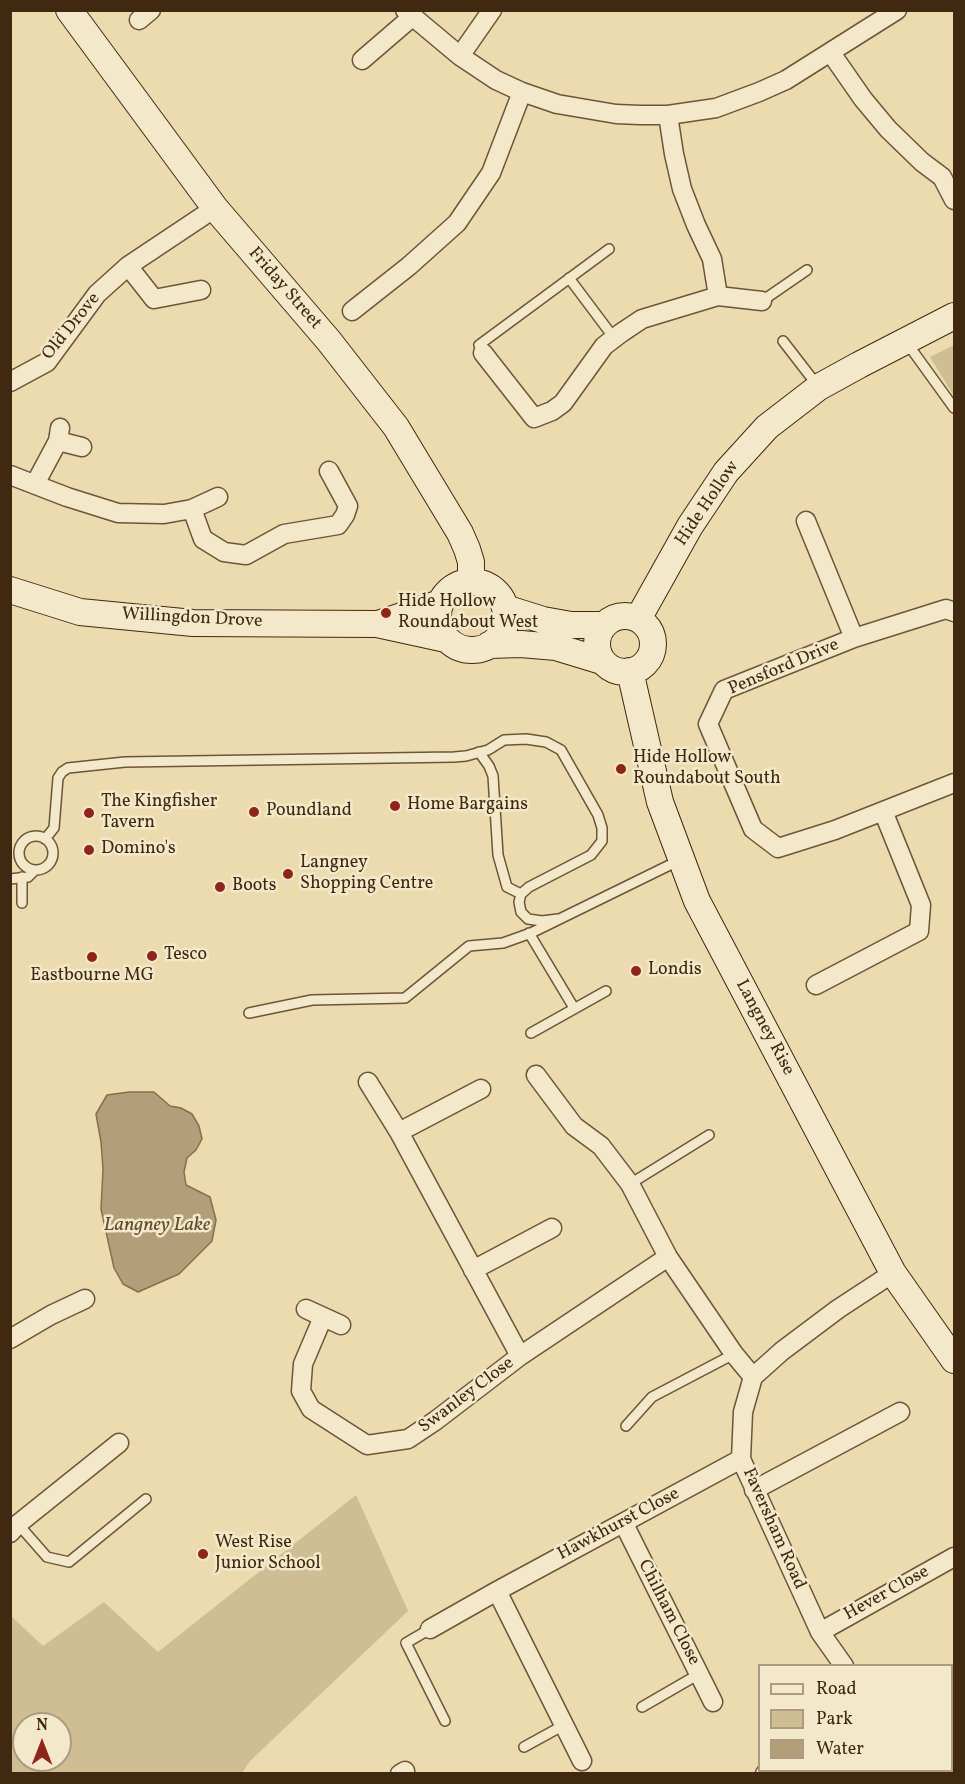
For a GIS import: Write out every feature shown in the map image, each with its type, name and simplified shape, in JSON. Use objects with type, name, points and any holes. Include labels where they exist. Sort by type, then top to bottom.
[{"type":"main road","name":"Friday Street","points":[[69,10],[215,208],[329,341],[396,427],[460,533],[471,562],[471,582]]},
{"type":"main road","name":"Hide Hollow","points":[[638,619],[690,526],[726,472],[767,427],[819,387],[954,316]]},
{"type":"main road","points":[[471,582],[480,583],[496,592],[505,608],[506,619],[503,630],[497,639],[478,650],[466,650],[456,646],[446,639],[441,631],[438,622],[440,603],[453,588],[471,582]]},
{"type":"main road","name":"Willingdon Drove","points":[[10,590],[80,612],[193,623],[377,624],[446,639]]},
{"type":"main road","name":"Willingdon Drove","points":[[377,624],[440,603]]},
{"type":"main road","points":[[505,608],[543,620],[571,625],[603,625]]},
{"type":"main road","points":[[489,645],[521,644],[556,647],[602,661],[615,670],[630,671],[639,668],[647,661],[651,653],[653,643],[646,625],[629,616],[611,619],[603,625],[596,643],[602,661]]},
{"type":"main road","name":"Langney Rise","points":[[630,671],[640,706],[660,802],[697,901],[892,1273],[954,1360]]},
{"type":"street","points":[[460,56],[492,10]]},
{"type":"street","points":[[362,60],[408,14],[460,56],[496,80],[522,92],[557,104],[616,114],[668,115],[716,108],[786,80],[897,10]]},
{"type":"street","points":[[831,53],[863,99],[888,129],[922,162],[948,172],[954,200]]},
{"type":"street","points":[[352,311],[417,260],[457,223],[491,173],[522,92]]},
{"type":"street","points":[[668,115],[682,189],[712,259],[718,296]]},
{"type":"street","name":"Old Drove","points":[[10,381],[47,362],[97,294],[128,266],[215,208]]},
{"type":"street","points":[[128,266],[154,299],[201,290]]},
{"type":"street","points":[[483,352],[534,418],[563,404],[604,346],[642,319],[718,296],[762,300]]},
{"type":"street","points":[[35,484],[59,435],[82,447]]},
{"type":"street","points":[[192,508],[203,539],[224,552],[246,555],[284,534],[338,525],[348,506],[328,471]]},
{"type":"street","points":[[10,475],[67,497],[118,513],[164,514],[192,508],[218,497]]},
{"type":"street","points":[[806,521],[854,638]]},
{"type":"street","name":"Pensford Drive","points":[[954,612],[946,609],[854,638],[724,690],[708,724],[753,828],[778,848],[835,830],[954,783]]},
{"type":"street","points":[[816,985],[919,931],[921,905],[883,811]]},
{"type":"street","points":[[536,1075],[574,1126],[601,1146],[630,1184],[668,1257],[734,1354],[753,1377],[782,1351],[892,1273]]},
{"type":"street","points":[[368,1082],[399,1132],[520,1356]]},
{"type":"street","points":[[399,1132],[482,1089]]},
{"type":"street","points":[[473,1270],[552,1228]]},
{"type":"street","name":"Swanley Close","points":[[323,1317],[303,1364],[301,1391],[311,1409],[367,1445],[408,1439],[520,1356],[668,1257]]},
{"type":"street","points":[[10,1339],[51,1315],[85,1299]]},
{"type":"street","points":[[306,1309],[341,1325]]},
{"type":"street","name":"Faversham Road","points":[[753,1377],[742,1412],[741,1459],[820,1632],[843,1664]]},
{"type":"street","points":[[754,1490],[900,1412]]},
{"type":"street","points":[[13,1524],[119,1443]]},
{"type":"street","name":"Hawkhurst Close","points":[[430,1629],[497,1590],[624,1524],[741,1459]]},
{"type":"street","name":"Chilham Close","points":[[624,1524],[713,1702]]},
{"type":"street","name":"Hever Close","points":[[820,1632],[954,1557]]},
{"type":"street","points":[[497,1590],[582,1761]]},
{"type":"lane","points":[[483,352],[479,345],[609,249]]},
{"type":"lane","points":[[762,300],[807,270]]},
{"type":"lane","points":[[569,278],[614,338]]},
{"type":"lane","points":[[783,341],[819,387]]},
{"type":"lane","points":[[906,341],[954,408]]},
{"type":"lane","points":[[45,839],[54,828],[58,778],[68,768],[125,762],[454,757],[488,750],[504,740],[513,738],[546,742],[561,750],[598,815],[602,828],[602,841],[591,855],[529,886],[521,894],[520,912],[528,919],[542,921],[558,919]]},
{"type":"lane","points":[[479,752],[493,776],[498,855],[507,887],[521,894]]},
{"type":"lane","points":[[10,879],[28,877],[35,870],[46,867],[52,858],[51,848],[45,839],[35,836],[21,844],[15,856],[24,866],[35,870]]},
{"type":"lane","points":[[249,1013],[312,1000],[405,998],[469,946],[503,943],[529,933],[680,860]]},
{"type":"lane","points":[[22,878],[22,903]]},
{"type":"lane","points":[[529,933],[574,1008]]},
{"type":"lane","points":[[531,1033],[606,991]]},
{"type":"lane","points":[[630,1184],[709,1135]]},
{"type":"lane","points":[[627,1426],[652,1397],[734,1354]]},
{"type":"lane","points":[[13,1524],[47,1557],[69,1562],[146,1499]]},
{"type":"lane","points":[[430,1629],[406,1642],[445,1721]]},
{"type":"lane","points":[[642,1707],[699,1674]]},
{"type":"lane","points":[[524,1747],[564,1725]]},
{"type":"green space","points":[[954,345],[954,396],[930,357]]},
{"type":"green space","points":[[356,1495],[408,1611],[250,1761],[242,1773],[11,1773],[11,1616],[43,1646],[104,1602],[158,1652]]},
{"type":"water","name":"Langney Lake","points":[[154,1092],[170,1106],[181,1108],[192,1114],[199,1126],[202,1139],[196,1150],[187,1158],[184,1172],[186,1185],[210,1197],[216,1220],[212,1241],[179,1274],[138,1292],[123,1284],[114,1268],[101,1209],[103,1169],[96,1114],[107,1095]]},
{"type":"place","name":"Hide Hollow Roundabout West","points":[[386,613]]},
{"type":"place","name":"Hide Hollow Roundabout South","points":[[621,769]]},
{"type":"place","name":"Home Bargains","points":[[395,806]]},
{"type":"place","name":"Poundland","points":[[254,812]]},
{"type":"place","name":"The Kingfisher Tavern","points":[[89,813]]},
{"type":"place","name":"Domino's","points":[[89,850]]},
{"type":"place","name":"Langney Shopping Centre","points":[[288,874]]},
{"type":"place","name":"Boots","points":[[220,887]]},
{"type":"place","name":"Tesco","points":[[152,956]]},
{"type":"place","name":"Eastbourne MG","points":[[92,957]]},
{"type":"place","name":"Londis","points":[[636,971]]},
{"type":"place","name":"West Rise Junior School","points":[[203,1554]]}]
